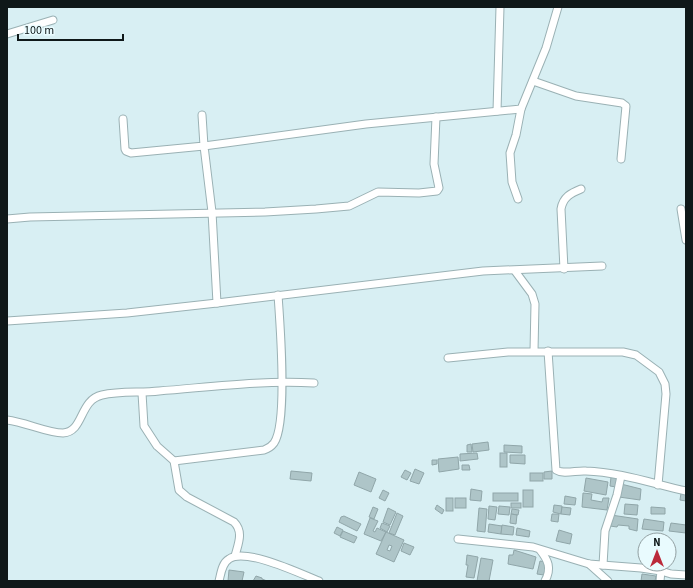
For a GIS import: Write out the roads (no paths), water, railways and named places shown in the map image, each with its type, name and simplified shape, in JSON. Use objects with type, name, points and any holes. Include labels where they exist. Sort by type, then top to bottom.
[{"type":"street","points":[[497,111],[500,7]]},
{"type":"street","points":[[518,199],[512,182],[510,153],[516,135],[521,109],[546,48],[558,7]]},
{"type":"street","points":[[7,34],[53,20]]},
{"type":"street","points":[[533,81],[576,96],[622,103],[626,106],[621,159]]},
{"type":"street","points":[[123,119],[125,148],[128,152],[204,146],[366,124],[521,109]]},
{"type":"street","points":[[202,115],[212,212],[217,303]]},
{"type":"street","points":[[7,219],[30,217],[212,212],[265,212],[316,209],[349,206],[378,192],[419,193],[437,191],[439,188],[434,164],[436,117]]},
{"type":"street","points":[[564,269],[562,203],[572,193],[581,189]]},
{"type":"street","points":[[681,209],[686,240]]},
{"type":"street","points":[[7,321],[127,313],[476,272],[602,266]]},
{"type":"street","points":[[515,271],[532,294],[535,304],[534,351]]},
{"type":"street","points":[[174,461],[264,450],[270,448],[274,443],[278,427],[282,352],[278,295]]},
{"type":"street","points":[[448,358],[490,353],[534,351],[623,352],[636,355],[659,372],[665,384],[666,394],[658,485]]},
{"type":"street","points":[[548,351],[556,470],[564,472],[586,471],[620,476],[686,491]]},
{"type":"street","points":[[7,420],[64,433],[75,428],[86,405],[92,399],[104,394],[142,393],[281,381],[314,382]]},
{"type":"street","points":[[142,393],[143,416],[147,432],[157,446],[174,461],[177,484],[182,493],[234,522],[238,527],[241,534],[235,556]]},
{"type":"street","points":[[603,565],[605,531],[617,495],[620,476]]},
{"type":"street","points":[[458,539],[503,543],[540,550],[589,564],[637,569]]},
{"type":"street","points":[[540,550],[548,560],[548,571],[545,581]]},
{"type":"street","points":[[219,581],[222,569],[229,559],[235,556],[259,558],[276,563],[319,581]]},
{"type":"street","points":[[589,564],[607,578],[608,581]]},
{"type":"street","points":[[664,572],[686,575]]}]
